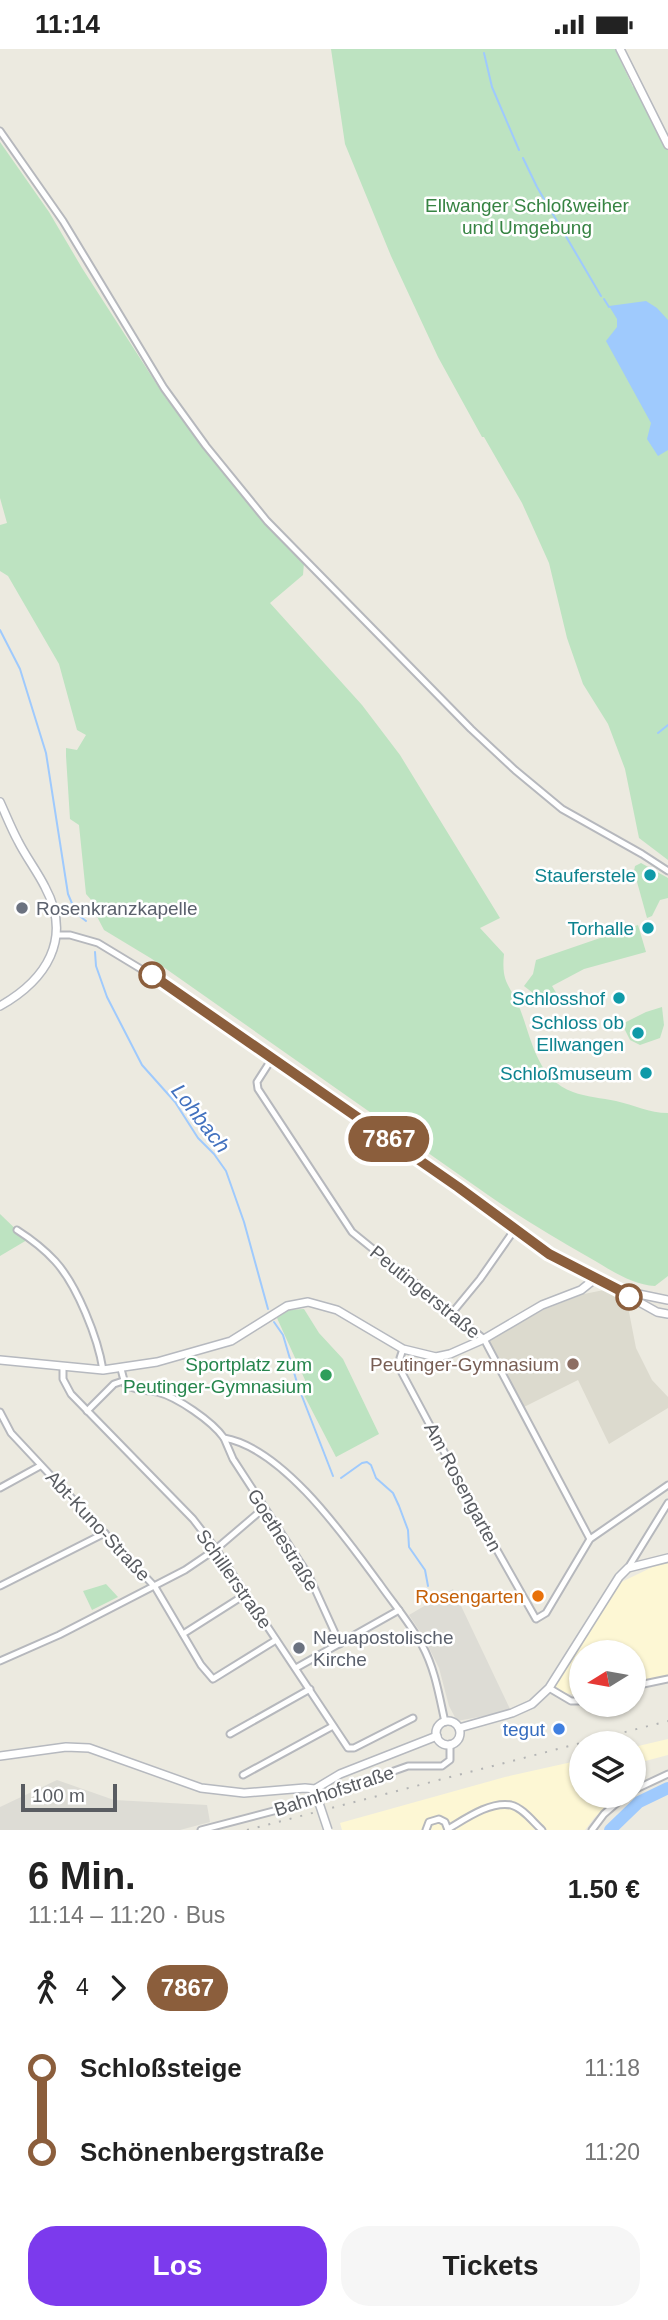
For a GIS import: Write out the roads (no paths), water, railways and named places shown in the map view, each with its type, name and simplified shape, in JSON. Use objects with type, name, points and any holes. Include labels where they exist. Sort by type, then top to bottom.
[{"type":"street","points":[[620,49],[668,145]]},
{"type":"street","points":[[0,131],[63,221],[164,388],[206,446],[267,521],[471,729],[515,770],[562,809],[668,871]]},
{"type":"street","points":[[0,802],[18,841],[46,888],[52,904],[57,935],[50,960],[39,976],[22,992],[0,1006]]},
{"type":"street","points":[[57,935],[70,935],[98,943],[164,983],[273,1057],[549,1254],[657,1312],[668,1314]]},
{"type":"street","name":"Peutingerstraße","points":[[273,1057],[257,1082],[258,1089],[352,1232],[484,1339],[590,1539]]},
{"type":"street","points":[[452,1313],[515,1229]]},
{"type":"street","points":[[17,1230],[57,1262],[92,1328],[103,1370]]},
{"type":"street","points":[[0,1360],[103,1370],[164,1361],[231,1341],[295,1303],[308,1302],[337,1310],[403,1349],[436,1357],[450,1354],[484,1339],[542,1305],[581,1290],[596,1278]]},
{"type":"street","points":[[619,1290],[668,1299]]},
{"type":"street","name":"Am Rosengarten","points":[[403,1349],[400,1358],[401,1371],[531,1614],[538,1619],[546,1613],[590,1539]]},
{"type":"street","name":"Schillerstraße","points":[[63,1367],[66,1386],[87,1411],[192,1519],[216,1549],[348,1748],[352,1749],[413,1718]]},
{"type":"street","points":[[121,1369],[123,1381],[130,1387],[159,1393],[181,1402],[219,1431],[224,1439],[239,1441],[273,1462],[303,1489],[343,1533],[421,1644],[435,1673],[445,1722]]},
{"type":"street","points":[[87,1411],[114,1384],[123,1381]]},
{"type":"street","name":"Abt-Kuno-Straße","points":[[0,1412],[11,1433],[40,1466],[155,1587],[201,1665],[213,1679],[276,1640]]},
{"type":"street","name":"Goethestraße","points":[[224,1439],[233,1459],[309,1576],[340,1644]]},
{"type":"street","points":[[0,1488],[40,1466]]},
{"type":"street","points":[[590,1539],[668,1485]]},
{"type":"street","points":[[458,1728],[512,1713],[532,1704],[550,1688],[668,1503]]},
{"type":"street","points":[[0,1661],[59,1635],[185,1570],[216,1549],[264,1508]]},
{"type":"street","points":[[0,1585],[106,1533]]},
{"type":"street","points":[[628,1568],[668,1557]]},
{"type":"street","points":[[183,1634],[246,1594]]},
{"type":"street","points":[[296,1668],[399,1610]]},
{"type":"street","points":[[646,1684],[668,1679]]},
{"type":"street","points":[[550,1688],[569,1700]]},
{"type":"street","points":[[230,1734],[310,1689]]},
{"type":"street","points":[[445,1722],[454,1723],[458,1728],[458,1738],[450,1744],[440,1742],[437,1736],[439,1725],[445,1722]]},
{"type":"street","points":[[243,1775],[333,1726]]},
{"type":"street","points":[[0,1756],[66,1747],[89,1748],[201,1788],[244,1793],[305,1788],[315,1791],[340,1775],[437,1736]]},
{"type":"street","name":"Bahnhofstraße","points":[[201,1830],[304,1803],[408,1766],[442,1766],[450,1760],[450,1744]]},
{"type":"street","points":[[646,1785],[668,1775]]},
{"type":"street","points":[[315,1791],[328,1830]]},
{"type":"street","points":[[426,1830],[429,1822],[435,1819],[442,1820],[448,1829],[476,1812],[502,1805],[520,1809],[542,1830]]},
{"type":"street","points":[[592,1830],[611,1808]]},
{"type":"water","points":[[646,301],[668,320],[668,450],[658,456],[647,439],[651,423],[606,341],[617,327],[617,319],[609,306]]},
{"type":"waterway","points":[[484,53],[492,87],[519,150]]},
{"type":"waterway","points":[[523,158],[601,296]]},
{"type":"waterway","points":[[604,299],[609,307]]},
{"type":"waterway","name":"Lohbach","points":[[0,630],[20,669],[46,753],[68,894],[76,913],[86,921]]},
{"type":"waterway","points":[[658,733],[668,725]]},
{"type":"waterway","name":"Lohbach","points":[[95,952],[96,966],[107,997],[142,1065],[175,1102],[198,1138],[226,1171],[244,1222],[268,1309]]},
{"type":"waterway","name":"Lohbach","points":[[274,1322],[283,1335],[298,1386],[333,1476]]},
{"type":"waterway","name":"Lohbach","points":[[341,1478],[362,1463],[371,1465],[376,1478],[393,1493],[408,1530],[409,1547],[425,1570],[428,1586]]},
{"type":"waterway","points":[[610,1830],[639,1802],[668,1788]]},
{"type":"railway","points":[[629,1731],[668,1721]]},
{"type":"railway","points":[[247,1830],[569,1746]]},
{"type":"place","name":"Stauferstele","points":[[650,875]]},
{"type":"place","name":"Rosenkranzkapelle","points":[[22,908]]},
{"type":"place","name":"Torhalle","points":[[648,928]]},
{"type":"place","name":"Schlosshof","points":[[619,998]]},
{"type":"place","name":"Schloss ob Ellwangen","points":[[638,1033]]},
{"type":"place","name":"Schloßmuseum","points":[[646,1073]]},
{"type":"place","name":"Peutinger-Gymnasium","points":[[573,1364]]},
{"type":"place","name":"Sportplatz zum Peutinger-Gymnasium","points":[[326,1375]]},
{"type":"place","name":"Rosengarten","points":[[538,1596]]},
{"type":"place","name":"Neuapostolische Kirche","points":[[299,1648]]},
{"type":"place","name":"tegut","points":[[559,1729]]},
{"type":"park label","name":"Ellwanger Schloßweiher und Umgebung","points":[[527,216]]}]
